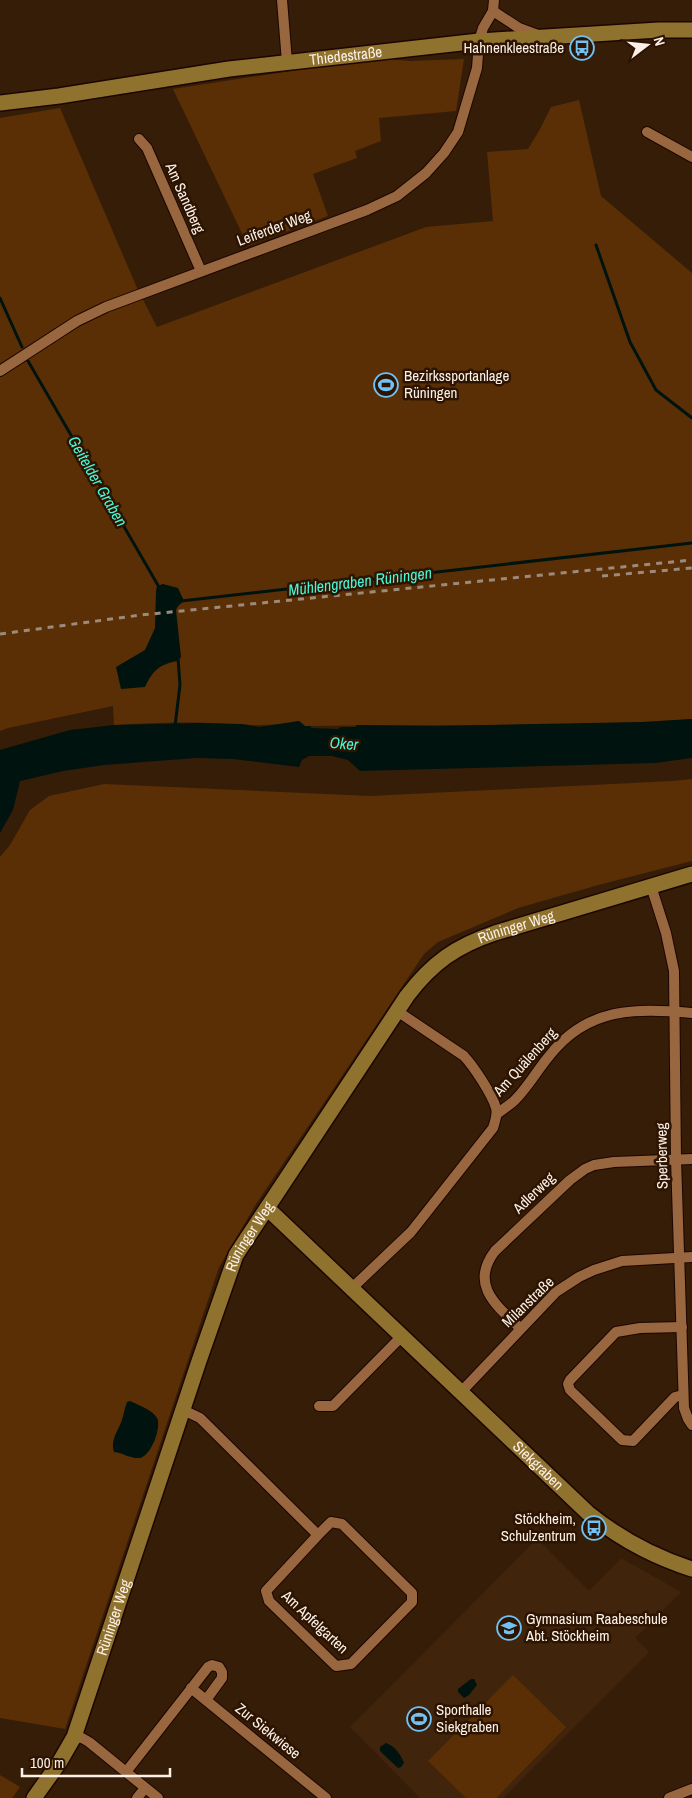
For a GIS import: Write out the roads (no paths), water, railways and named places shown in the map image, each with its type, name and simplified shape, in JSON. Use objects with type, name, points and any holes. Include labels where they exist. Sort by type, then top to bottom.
[{"type":"street","points":[[282,0],[287,62]]},
{"type":"street","points":[[479,41],[493,5],[519,28],[543,37]]},
{"type":"street","name":"Thiedestraße","points":[[0,104],[229,68],[479,41],[659,30],[692,30]]},
{"type":"street","name":"Leiferder Weg","points":[[0,372],[92,313],[367,210],[396,196],[426,173],[444,153],[458,132],[477,68],[479,41]]},
{"type":"street","points":[[647,132],[692,157]]},
{"type":"street","name":"Am Sandberg","points":[[140,139],[147,148],[201,271]]},
{"type":"street","name":"Rüninger Weg","points":[[34,1798],[59,1763],[74,1737],[236,1255],[397,1011],[425,974],[446,955],[464,945],[495,933],[692,874]]},
{"type":"street","name":"Sperberweg","points":[[651,886],[671,952],[674,971],[676,1159],[683,1395],[685,1414],[692,1425]]},
{"type":"street","name":"Am Quälenberg","points":[[496,1114],[515,1100],[558,1044],[579,1027],[599,1017],[621,1012],[656,1010],[692,1014]]},
{"type":"street","name":"Am Quälenberg","points":[[352,1288],[411,1232],[493,1128],[496,1114],[493,1102],[473,1066],[464,1056],[397,1011]]},
{"type":"street","name":"Adlerweg","points":[[520,1328],[487,1293],[484,1278],[488,1261],[495,1252],[570,1180],[585,1169],[594,1165],[614,1162],[692,1159]]},
{"type":"street","name":"Siekgraben","points":[[267,1208],[599,1521],[653,1554],[692,1569]]},
{"type":"street","name":"Milanstraße","points":[[461,1392],[556,1292],[579,1277],[622,1261],[692,1257]]},
{"type":"street","points":[[682,1327],[630,1329],[616,1332],[568,1384],[570,1390],[622,1440],[628,1441],[633,1441],[675,1396],[683,1395]]},
{"type":"street","points":[[320,1406],[333,1406],[402,1336]]},
{"type":"street","points":[[183,1410],[200,1418],[318,1535]]},
{"type":"street","name":"Am Apfelgarten","points":[[331,1522],[342,1524],[412,1593],[412,1602],[351,1664],[342,1666],[336,1666],[269,1601],[266,1591],[318,1535],[331,1522]]},
{"type":"street","points":[[126,1772],[191,1688],[212,1665],[219,1667],[222,1672],[222,1678],[206,1700]]},
{"type":"street","name":"Zur Siekwiese","points":[[191,1688],[326,1798]]},
{"type":"street","points":[[74,1737],[82,1738],[89,1742],[158,1798]]},
{"type":"street","points":[[137,1798],[145,1788]]},
{"type":"street","points":[[669,1798],[692,1789]]},
{"type":"water","points":[[163,584],[178,588],[184,601],[176,610],[181,657],[178,661],[166,664],[158,669],[151,676],[145,687],[121,689],[116,667],[145,650],[155,628],[157,586]]},
{"type":"water","name":"Oker","points":[[692,719],[692,758],[655,763],[360,771],[348,760],[332,756],[309,756],[302,760],[299,767],[233,759],[196,758],[104,765],[63,771],[20,781],[13,810],[0,833],[0,750],[70,730],[114,725],[196,723],[242,724],[259,727],[299,721],[305,726],[311,726],[311,728],[338,729],[341,727],[356,727],[356,725],[436,726],[644,722]]},
{"type":"water","points":[[130,1401],[155,1415],[158,1422],[157,1434],[152,1447],[140,1458],[133,1458],[114,1452],[113,1449],[113,1442],[122,1421],[127,1402]]},
{"type":"water","points":[[471,1679],[474,1679],[477,1685],[464,1698],[458,1692],[458,1689]]},
{"type":"water","points":[[386,1743],[392,1746],[399,1754],[404,1763],[401,1767],[398,1768],[380,1751],[380,1747]]},
{"type":"waterway","points":[[596,245],[630,342],[656,390],[692,418]]},
{"type":"waterway","name":"Geitelder Graben","points":[[0,298],[22,347]]},
{"type":"waterway","name":"Geitelder Graben","points":[[28,361],[159,587]]},
{"type":"waterway","name":"Mühlengraben Rüningen","points":[[181,601],[692,543]]},
{"type":"waterway","name":"Mühlengraben Rüningen","points":[[175,726],[180,685],[178,658]]},
{"type":"railway","points":[[0,634],[141,615],[692,560]]},
{"type":"railway","points":[[602,576],[692,568]]},
{"type":"place","name":"Hahnenkleestraße","points":[[582,48]]},
{"type":"place","name":"Bezirkssportanlage Rüningen","points":[[386,385]]},
{"type":"place","name":"Stöckheim, Schulzentrum","points":[[594,1528]]},
{"type":"place","name":"Gymnasium Raabeschule Abt. Stöckheim","points":[[509,1628]]},
{"type":"place","name":"Sporthalle Siekgraben","points":[[419,1719]]}]
